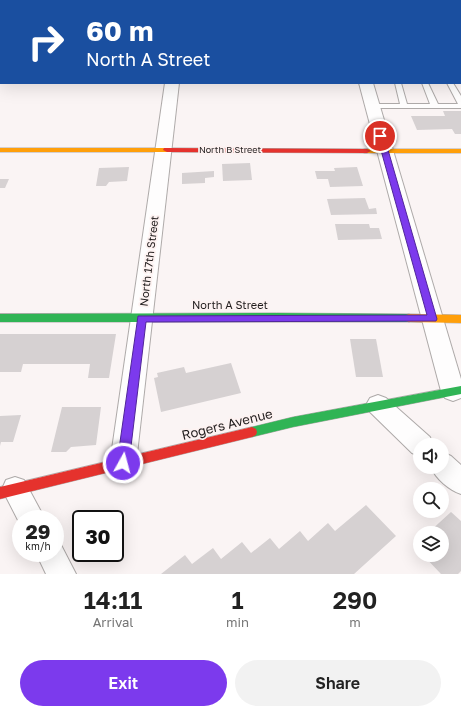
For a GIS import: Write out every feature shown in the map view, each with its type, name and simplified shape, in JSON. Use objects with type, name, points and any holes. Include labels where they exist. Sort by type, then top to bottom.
[{"type":"street","name":"North 17th Street","points":[[123,463],[172,84]]},
{"type":"street","points":[[366,84],[432,319],[457,390]]},
{"type":"street","name":"North B Street","points":[[0,150],[461,151]]},
{"type":"street","name":"North A Street","points":[[0,318],[461,319]]},
{"type":"street","name":"Rogers Avenue","points":[[8,491],[293,422],[457,390]]},
{"type":"street","points":[[378,405],[413,438]]},
{"type":"street","points":[[449,471],[461,482]]},
{"type":"street","points":[[8,491],[24,510]]},
{"type":"street","points":[[55,562],[62,574]]},
{"type":"lane","points":[[398,84],[404,106]]},
{"type":"lane","points":[[425,84],[435,106]]},
{"type":"lane","points":[[372,106],[461,105],[450,84]]},
{"type":"building","points":[[443,111],[461,111],[461,134],[455,134],[452,129],[417,130],[411,116],[445,116]]},
{"type":"building","points":[[250,163],[252,180],[223,181],[222,164]]},
{"type":"building","points":[[129,167],[127,181],[109,182],[106,186],[96,186],[99,168]]},
{"type":"building","points":[[357,167],[363,186],[330,187],[328,179],[317,179],[315,171],[335,171],[334,168]]},
{"type":"building","points":[[214,171],[214,177],[205,178],[205,183],[182,184],[182,173]]},
{"type":"building","points":[[0,179],[9,179],[5,188],[0,188]]},
{"type":"building","points":[[365,198],[369,209],[376,208],[377,214],[331,215],[327,199]]},
{"type":"building","points":[[335,224],[369,224],[370,228],[379,228],[382,239],[338,240]]},
{"type":"building","points":[[0,334],[116,334],[109,378],[88,378],[90,364],[23,364],[21,372],[0,372]]},
{"type":"building","points":[[350,339],[376,339],[383,377],[356,377]]},
{"type":"building","points":[[231,363],[241,393],[161,412],[154,378],[158,377],[157,373],[184,367],[186,373]]},
{"type":"building","points":[[62,407],[101,407],[96,445],[71,447],[66,452],[51,452]]},
{"type":"building","points":[[21,415],[13,442],[1,442],[0,446],[0,416]]},
{"type":"building","points":[[366,505],[396,536],[354,574],[161,574],[185,555],[192,564],[213,548],[221,559],[242,542],[251,553],[270,538],[279,549],[300,531],[308,541],[328,523],[335,531]]},
{"type":"building","points":[[451,512],[461,521],[461,571],[458,574],[441,574],[430,562],[449,562],[449,526],[436,526],[444,518],[449,518],[449,514]]},
{"type":"traffic: fast","points":[[0,318],[409,318]]},
{"type":"traffic: fast","points":[[252,432],[293,422],[461,390]]},
{"type":"traffic: slow","points":[[0,150],[167,150]]},
{"type":"traffic: slow","points":[[367,151],[461,151]]},
{"type":"traffic: slow","points":[[409,318],[461,319]]},
{"type":"traffic: jam","points":[[167,150],[367,151]]},
{"type":"traffic: jam","points":[[0,493],[252,432]]},
{"type":"route","points":[[123,463],[141,318],[277,317],[432,319],[380,136]]}]
